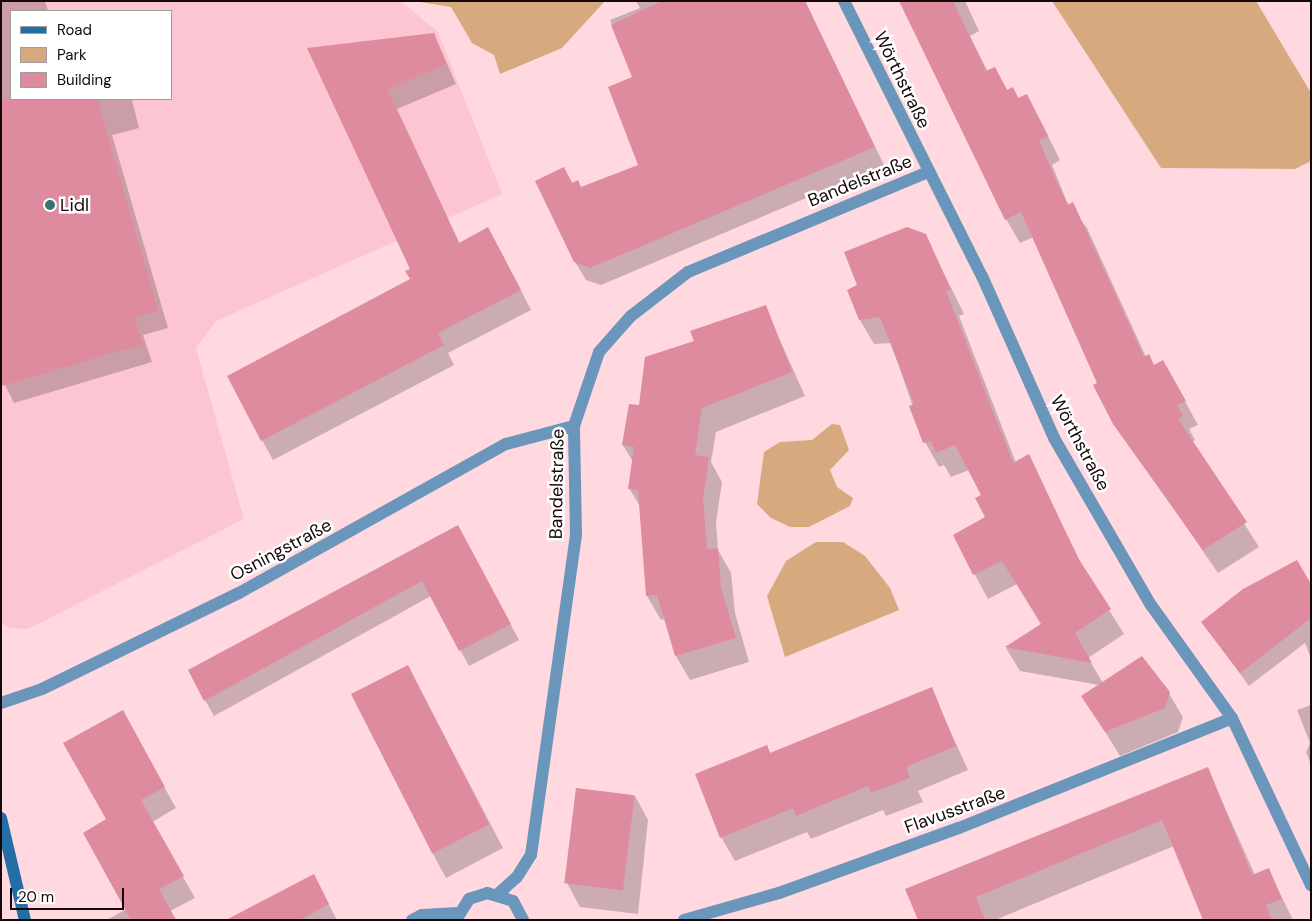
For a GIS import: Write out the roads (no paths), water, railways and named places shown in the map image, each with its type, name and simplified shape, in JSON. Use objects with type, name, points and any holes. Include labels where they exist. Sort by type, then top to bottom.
[{"type":"main road","points":[[1,818],[25,920]]},
{"type":"street","name":"Wörthstraße","points":[[844,1],[928,172],[982,276],[1054,438],[1151,605],[1232,718],[1311,885]]},
{"type":"street","name":"Bandelstraße","points":[[498,894],[517,877],[531,855],[576,534],[574,426],[600,352],[631,316],[688,272],[928,172]]},
{"type":"street","name":"Osningstraße","points":[[1,703],[42,689],[238,593],[506,444],[574,426]]},
{"type":"street","name":"Flavusstraße","points":[[684,920],[779,893],[959,828],[1232,718]]},
{"type":"street","points":[[412,920],[422,914],[457,917],[477,895],[498,894],[513,901],[522,920]]},
{"type":"place","name":"Lidl","points":[[50,205]]}]
